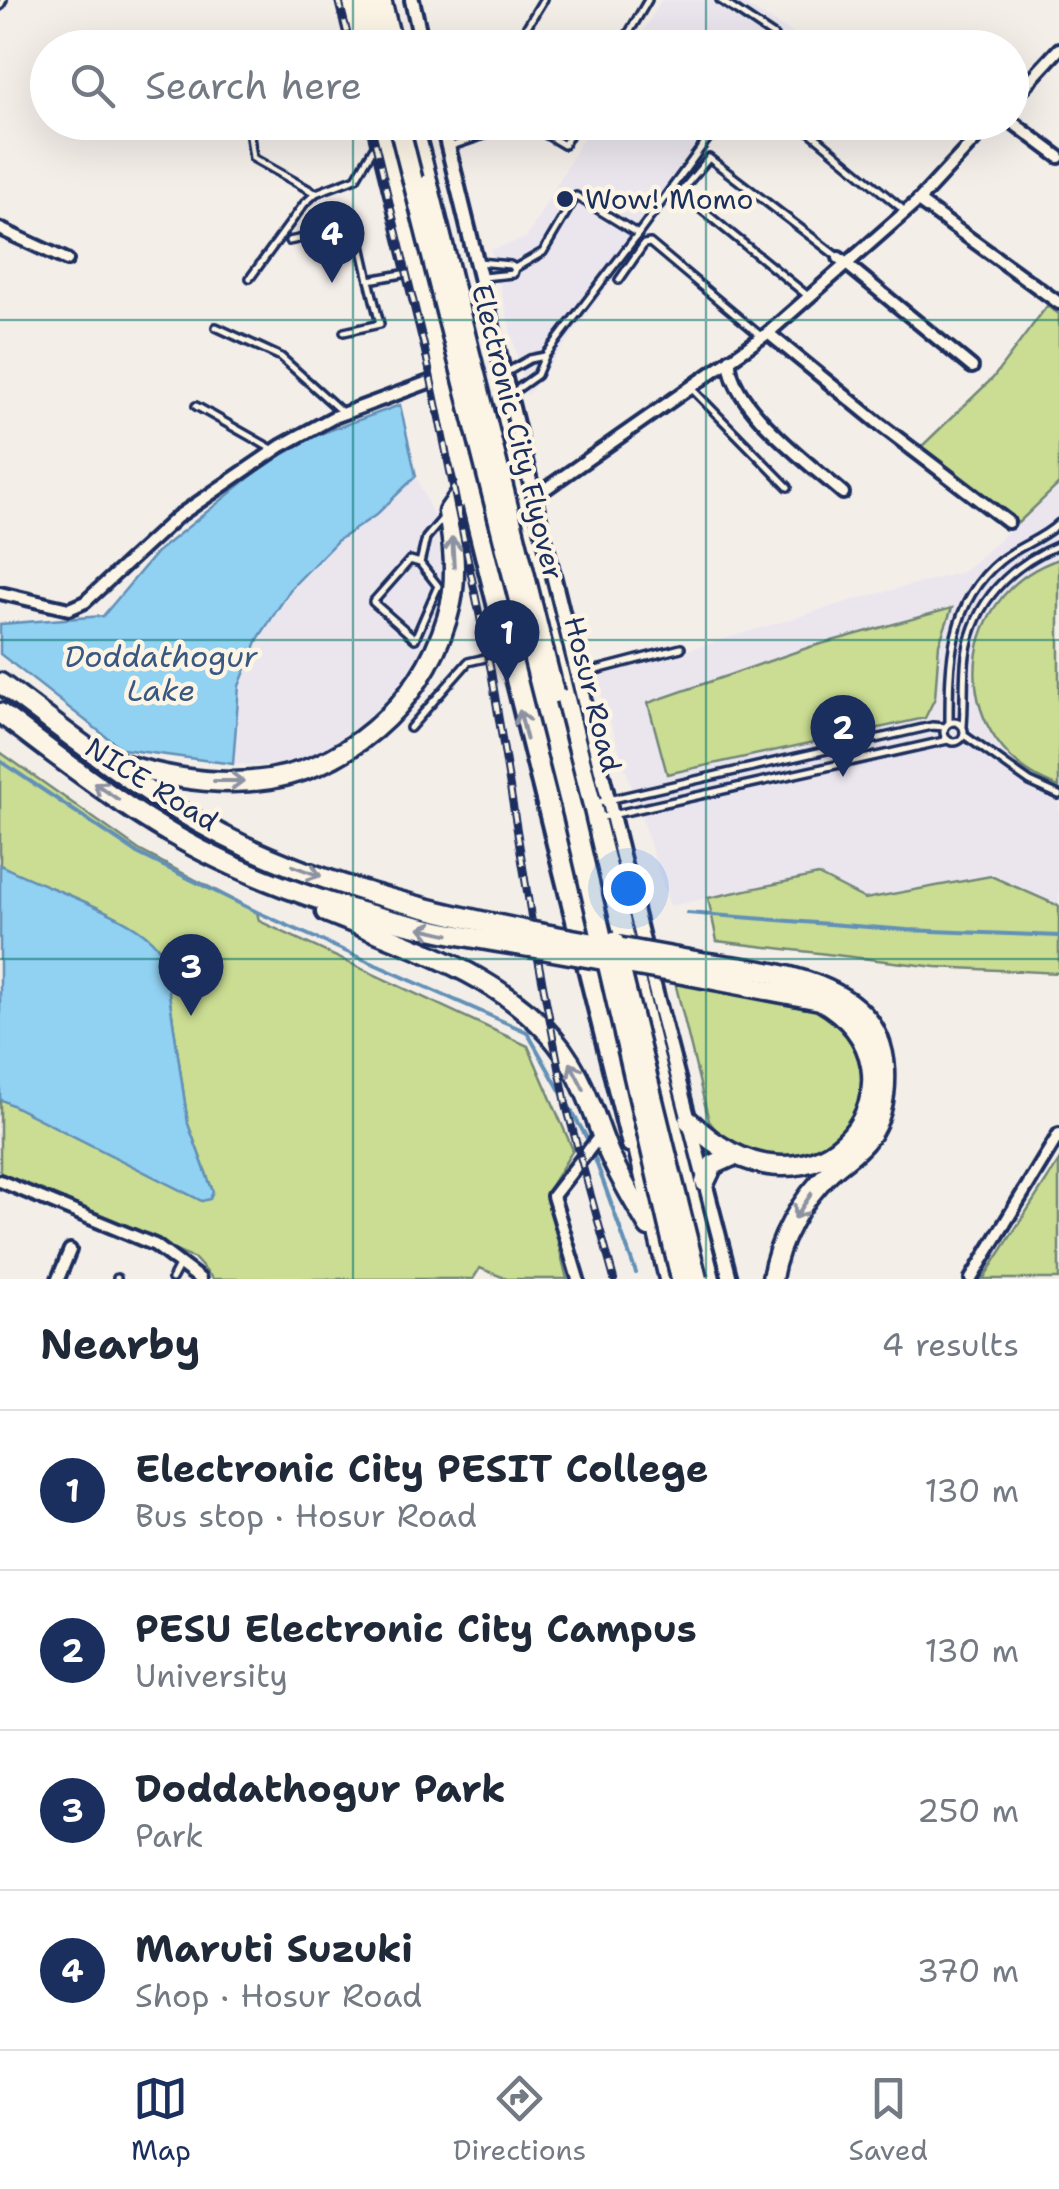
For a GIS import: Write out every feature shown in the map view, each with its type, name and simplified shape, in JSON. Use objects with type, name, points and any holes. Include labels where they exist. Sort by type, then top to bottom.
[{"type":"highway","points":[[357,0],[364,30]]},
{"type":"highway","points":[[368,0],[375,30]]},
{"type":"highway","points":[[381,0],[388,30]]},
{"type":"highway","points":[[390,0],[398,30]]},
{"type":"highway","points":[[391,140],[469,480],[669,1279]]},
{"type":"highway","name":"Electronic City Flyover","points":[[403,140],[568,796],[681,1279]]},
{"type":"highway","name":"Electronic City Flyover","points":[[416,140],[697,1279]]},
{"type":"highway","name":"Hosur Road","points":[[425,140],[602,809],[710,1279]]},
{"type":"highway","points":[[100,757],[177,777],[248,781],[302,770],[356,744],[412,691],[441,637],[452,600],[454,558],[448,512],[469,480]]},
{"type":"highway","name":"NICE Road","points":[[0,683],[100,757],[220,834],[292,866],[529,939]]},
{"type":"highway","name":"NICE Road","points":[[0,713],[142,816],[210,854],[284,886]]},
{"type":"highway","points":[[284,886],[311,906],[473,977],[518,1006],[571,1062],[649,1227]]},
{"type":"highway","points":[[284,886],[329,903],[449,935],[529,939],[688,968],[818,985],[849,1001],[864,1016],[881,1044],[885,1097],[875,1126],[858,1149],[830,1172],[805,1203],[780,1250],[772,1279]]},
{"type":"highway","points":[[688,968],[820,1000],[836,1009],[850,1023],[868,1055],[872,1073],[868,1106],[860,1124],[840,1146],[808,1164],[788,1167],[754,1162],[713,1144],[689,1121]]},
{"type":"highway","points":[[705,1182],[713,1165],[735,1155]]},
{"type":"street","points":[[344,0],[352,30]]},
{"type":"street","points":[[412,0],[419,30]]},
{"type":"street","points":[[1029,82],[1059,49]]},
{"type":"street","points":[[1029,135],[1059,158]]},
{"type":"street","name":"Hosur Road","points":[[447,140],[578,675],[602,809],[730,1279]]},
{"type":"street","points":[[534,496],[765,335],[843,261],[918,202],[975,140]]},
{"type":"street","points":[[379,142],[437,379],[469,480],[506,653],[661,1279]]},
{"type":"street","points":[[918,202],[1059,303]]},
{"type":"street","points":[[0,229],[67,260]]},
{"type":"street","points":[[843,261],[972,368]]},
{"type":"street","points":[[765,335],[1008,522]]},
{"type":"street","points":[[730,360],[731,375],[747,406],[843,494]]},
{"type":"street","points":[[0,593],[68,608],[85,602],[177,517],[275,450],[344,414],[437,379]]},
{"type":"street","points":[[578,1279],[554,1196],[602,1133]]},
{"type":"street","points":[[971,1279],[1059,1134]]},
{"type":"street","points":[[0,1181],[154,1244],[200,1279]]},
{"type":"street","points":[[58,1279],[70,1250]]},
{"type":"lane","points":[[525,30],[543,0]]},
{"type":"lane","points":[[630,30],[648,0]]},
{"type":"lane","points":[[720,0],[765,30]]},
{"type":"lane","points":[[250,140],[253,158],[316,193]]},
{"type":"lane","points":[[448,147],[470,140]]},
{"type":"lane","points":[[509,395],[536,375],[545,356],[707,140]]},
{"type":"lane","points":[[820,140],[906,212]]},
{"type":"lane","points":[[250,278],[304,204],[316,193],[356,178],[379,142]]},
{"type":"lane","points":[[809,297],[682,190],[710,158],[843,261]]},
{"type":"lane","points":[[480,277],[513,274],[515,268],[543,252],[576,196],[638,234]]},
{"type":"lane","points":[[289,241],[352,227],[358,232],[380,324],[344,332]]},
{"type":"lane","points":[[619,280],[644,244],[650,243],[765,335]]},
{"type":"lane","points":[[476,261],[510,264],[515,268]]},
{"type":"lane","points":[[370,280],[411,273]]},
{"type":"lane","points":[[216,327],[281,357],[344,414]]},
{"type":"lane","points":[[504,374],[530,359],[545,356]]},
{"type":"lane","points":[[691,388],[788,487]]},
{"type":"lane","points":[[196,406],[275,450]]},
{"type":"lane","points":[[420,563],[426,538],[448,512]]},
{"type":"lane","points":[[948,740],[950,654],[962,610],[986,574],[1029,540],[1059,523]]},
{"type":"lane","points":[[1029,540],[1038,554]]},
{"type":"lane","points":[[1059,545],[1038,554],[998,585],[977,616],[966,656],[963,726],[964,735],[1030,782],[1059,795]]},
{"type":"lane","points":[[410,560],[420,563],[438,586],[415,639],[373,602],[410,560]]},
{"type":"lane","points":[[578,675],[681,648]]},
{"type":"lane","points":[[410,728],[468,662],[506,653]]},
{"type":"lane","points":[[602,809],[932,726],[957,722],[963,726]]},
{"type":"lane","points":[[602,809],[948,740],[957,742],[964,735]]},
{"type":"lane","points":[[172,1279],[180,1263]]},
{"type":"shaded area","points":[[661,0],[736,0],[787,30],[644,30]]},
{"type":"shaded area","points":[[582,140],[715,140],[527,396],[491,250],[526,238]]},
{"type":"shaded area","points":[[416,476],[433,515],[445,581],[443,607],[422,664],[369,726],[329,750],[288,763],[233,764],[239,686],[258,639],[292,587],[337,541],[376,515]]},
{"type":"shaded area","points":[[1059,486],[1059,906],[991,876],[865,899],[818,875],[670,906],[596,678],[856,599],[963,572]]},
{"type":"green space","points":[[1047,306],[1059,314],[1059,484],[1018,523],[920,448],[993,378]]},
{"type":"green space","points":[[1059,559],[1059,787],[1023,768],[996,740],[981,708],[975,673],[981,638],[996,605],[1022,578]]},
{"type":"green space","points":[[952,608],[939,644],[935,698],[925,718],[667,774],[648,703],[810,647]]},
{"type":"green space","points":[[0,752],[139,850],[257,912],[259,921],[528,1046],[573,1150],[546,1194],[567,1279],[507,1279],[480,1268],[473,1279],[213,1279],[195,1259],[0,1178],[0,1099],[202,1201],[212,1189],[188,1124],[168,971],[162,954],[146,936],[108,912],[0,865]]},
{"type":"green space","points":[[818,875],[865,899],[991,876],[1059,906],[1059,973],[936,967],[717,941],[708,898]]},
{"type":"green space","points":[[675,982],[810,1005],[840,1027],[856,1054],[861,1083],[855,1111],[840,1135],[816,1152],[787,1159],[752,1152],[718,1132],[709,1121]]},
{"type":"green space","points":[[1059,1161],[1059,1279],[983,1279]]},
{"type":"water","name":"Doddathogur Lake","points":[[400,405],[416,476],[376,515],[337,541],[292,587],[258,639],[239,686],[233,764],[122,749],[0,654],[0,624],[103,616],[157,552],[265,465],[317,435]]},
{"type":"water","points":[[0,865],[125,921],[158,948],[168,973],[188,1124],[213,1192],[210,1199],[202,1201],[0,1099]]},
{"type":"waterway","points":[[0,761],[137,853],[257,912],[527,1032],[589,1142],[636,1273]]},
{"type":"waterway","points":[[687,913],[907,930],[1059,936]]},
{"type":"railway","points":[[339,0],[346,30]]},
{"type":"railway","points":[[374,140],[424,345],[491,671],[567,1109],[614,1279]]},
{"type":"place","name":"Wow! Momo","points":[[565,199]]},
{"type":"place","name":"Maruti Suzuki","points":[[332,283]]},
{"type":"place","name":"Electronic City PESIT College","points":[[507,682]]},
{"type":"place","name":"PESU Electronic City Campus","points":[[843,777]]},
{"type":"place","name":"Doddathogur Park","points":[[191,1016]]}]
